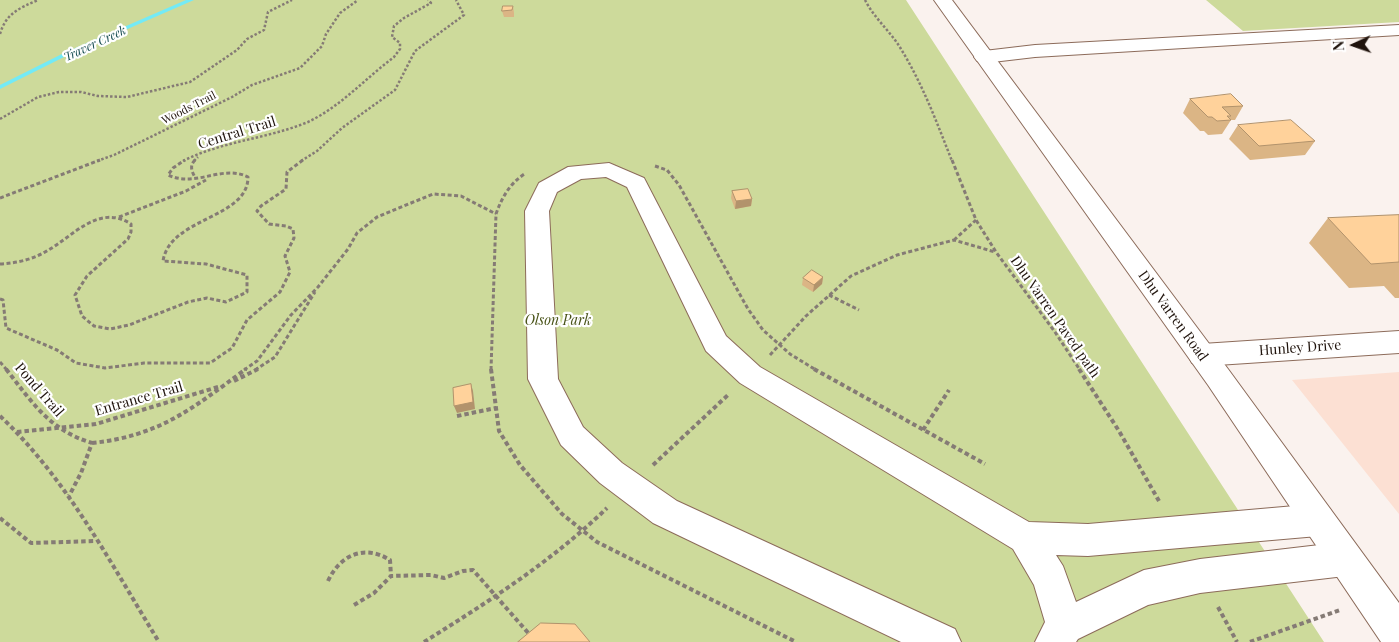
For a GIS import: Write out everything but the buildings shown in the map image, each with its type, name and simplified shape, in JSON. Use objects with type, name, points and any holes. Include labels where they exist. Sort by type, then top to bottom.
[{"type":"main road","name":"Dhu Varren Road","points":[[943,0],[1202,355],[1399,634]]},
{"type":"main road","points":[[984,57],[1035,51],[1399,30]]},
{"type":"main road","points":[[942,642],[665,512],[611,473],[572,436],[543,380],[537,210],[547,188],[576,172],[594,170],[609,170],[636,183],[716,343],[750,375],[1025,538],[1050,578],[1059,634],[1144,588],[1200,576],[1345,559]]},
{"type":"main road","name":"Hunley Drive","points":[[1202,355],[1399,342]]},
{"type":"main road","points":[[1025,538],[1088,540],[1178,534],[1318,520]]},
{"type":"path","points":[[0,34],[1,24],[8,15],[38,0]]},
{"type":"path","name":"Woods Trail","points":[[0,119],[38,97],[59,92],[81,92],[98,96],[127,97],[190,82],[237,50],[247,39],[264,30],[268,12],[292,0]]},
{"type":"path","name":"Woods Trail","points":[[0,198],[114,155],[232,97],[252,85],[300,68],[322,46],[326,34],[340,13],[358,0]]},
{"type":"path","name":"Central Trail","points":[[119,216],[131,224],[131,232],[128,238],[87,276],[75,295],[76,306],[80,316],[90,324],[104,329],[127,326],[204,298],[226,302],[247,292],[247,275],[229,268],[210,264],[164,262],[163,255],[172,240],[232,205],[248,184],[248,177],[238,172],[180,181],[168,175],[174,165],[216,147],[304,123],[322,114],[394,57],[400,49],[400,43],[392,36],[394,26],[404,18],[431,3],[428,0]]},
{"type":"path","points":[[0,299],[3,300],[6,328],[57,350],[76,363],[105,368],[144,363],[210,363],[232,348],[247,320],[280,292],[290,272],[285,256],[294,238],[293,229],[286,226],[269,224],[257,212],[261,206],[286,190],[290,168],[318,151],[342,128],[394,90],[415,52],[464,15],[456,0]]},
{"type":"path","name":"Dhu Varren Paved path","points":[[865,0],[869,8],[900,47],[920,79],[976,220],[996,252],[1060,341],[1119,431],[1178,534]]},
{"type":"path","points":[[197,179],[190,171],[192,163],[200,155]]},
{"type":"path","points":[[652,165],[667,170],[679,185],[748,308],[763,330],[779,345],[834,382],[985,464]]},
{"type":"path","points":[[528,172],[520,176],[509,188],[501,199],[496,214],[492,375],[499,431],[520,465],[562,514],[597,542],[672,582],[796,642]]},
{"type":"path","points":[[0,264],[32,258],[53,248],[82,226],[103,217],[119,216],[186,191],[211,177]]},
{"type":"path","name":"Entrance Trail","points":[[92,443],[112,441],[152,430],[189,411],[257,361],[291,315],[318,287],[348,249],[357,233],[378,216],[420,197],[433,194],[461,196],[496,214]]},
{"type":"path","points":[[424,642],[496,597],[583,531],[697,422],[750,375],[850,276],[897,254],[954,240],[976,220]]},
{"type":"path","points":[[954,240],[996,252]]},
{"type":"path","name":"Entrance Trail","points":[[17,432],[96,424],[226,384],[260,368],[275,357],[318,287]]},
{"type":"path","points":[[830,295],[858,310]]},
{"type":"path","name":"Pond Trail","points":[[0,362],[39,411],[57,427],[73,438],[92,443]]},
{"type":"path","points":[[923,430],[949,390]]},
{"type":"path","points":[[457,416],[496,408]]},
{"type":"path","points":[[0,416],[17,432],[68,496],[157,641]]},
{"type":"path","points":[[68,496],[81,472],[92,443]]},
{"type":"path","points":[[0,518],[31,543],[95,540]]},
{"type":"path","points":[[328,581],[336,566],[350,556],[367,552],[382,554],[390,560],[391,576],[367,600],[354,605]]},
{"type":"path","points":[[391,576],[430,575],[444,578],[473,570],[532,637]]},
{"type":"path","points":[[1200,576],[1237,642]]},
{"type":"path","points":[[1250,642],[1340,610]]},
{"type":"shaded area","points":[[1399,372],[1399,514],[1292,380]]},
{"type":"green space","name":"Olson Park","points":[[0,0],[906,0],[1324,642],[0,642]]},
{"type":"green space","points":[[1206,0],[1399,0],[1399,22],[1243,31]]},
{"type":"waterway","name":"Traver Creek","points":[[0,87],[66,54],[191,0]]}]
